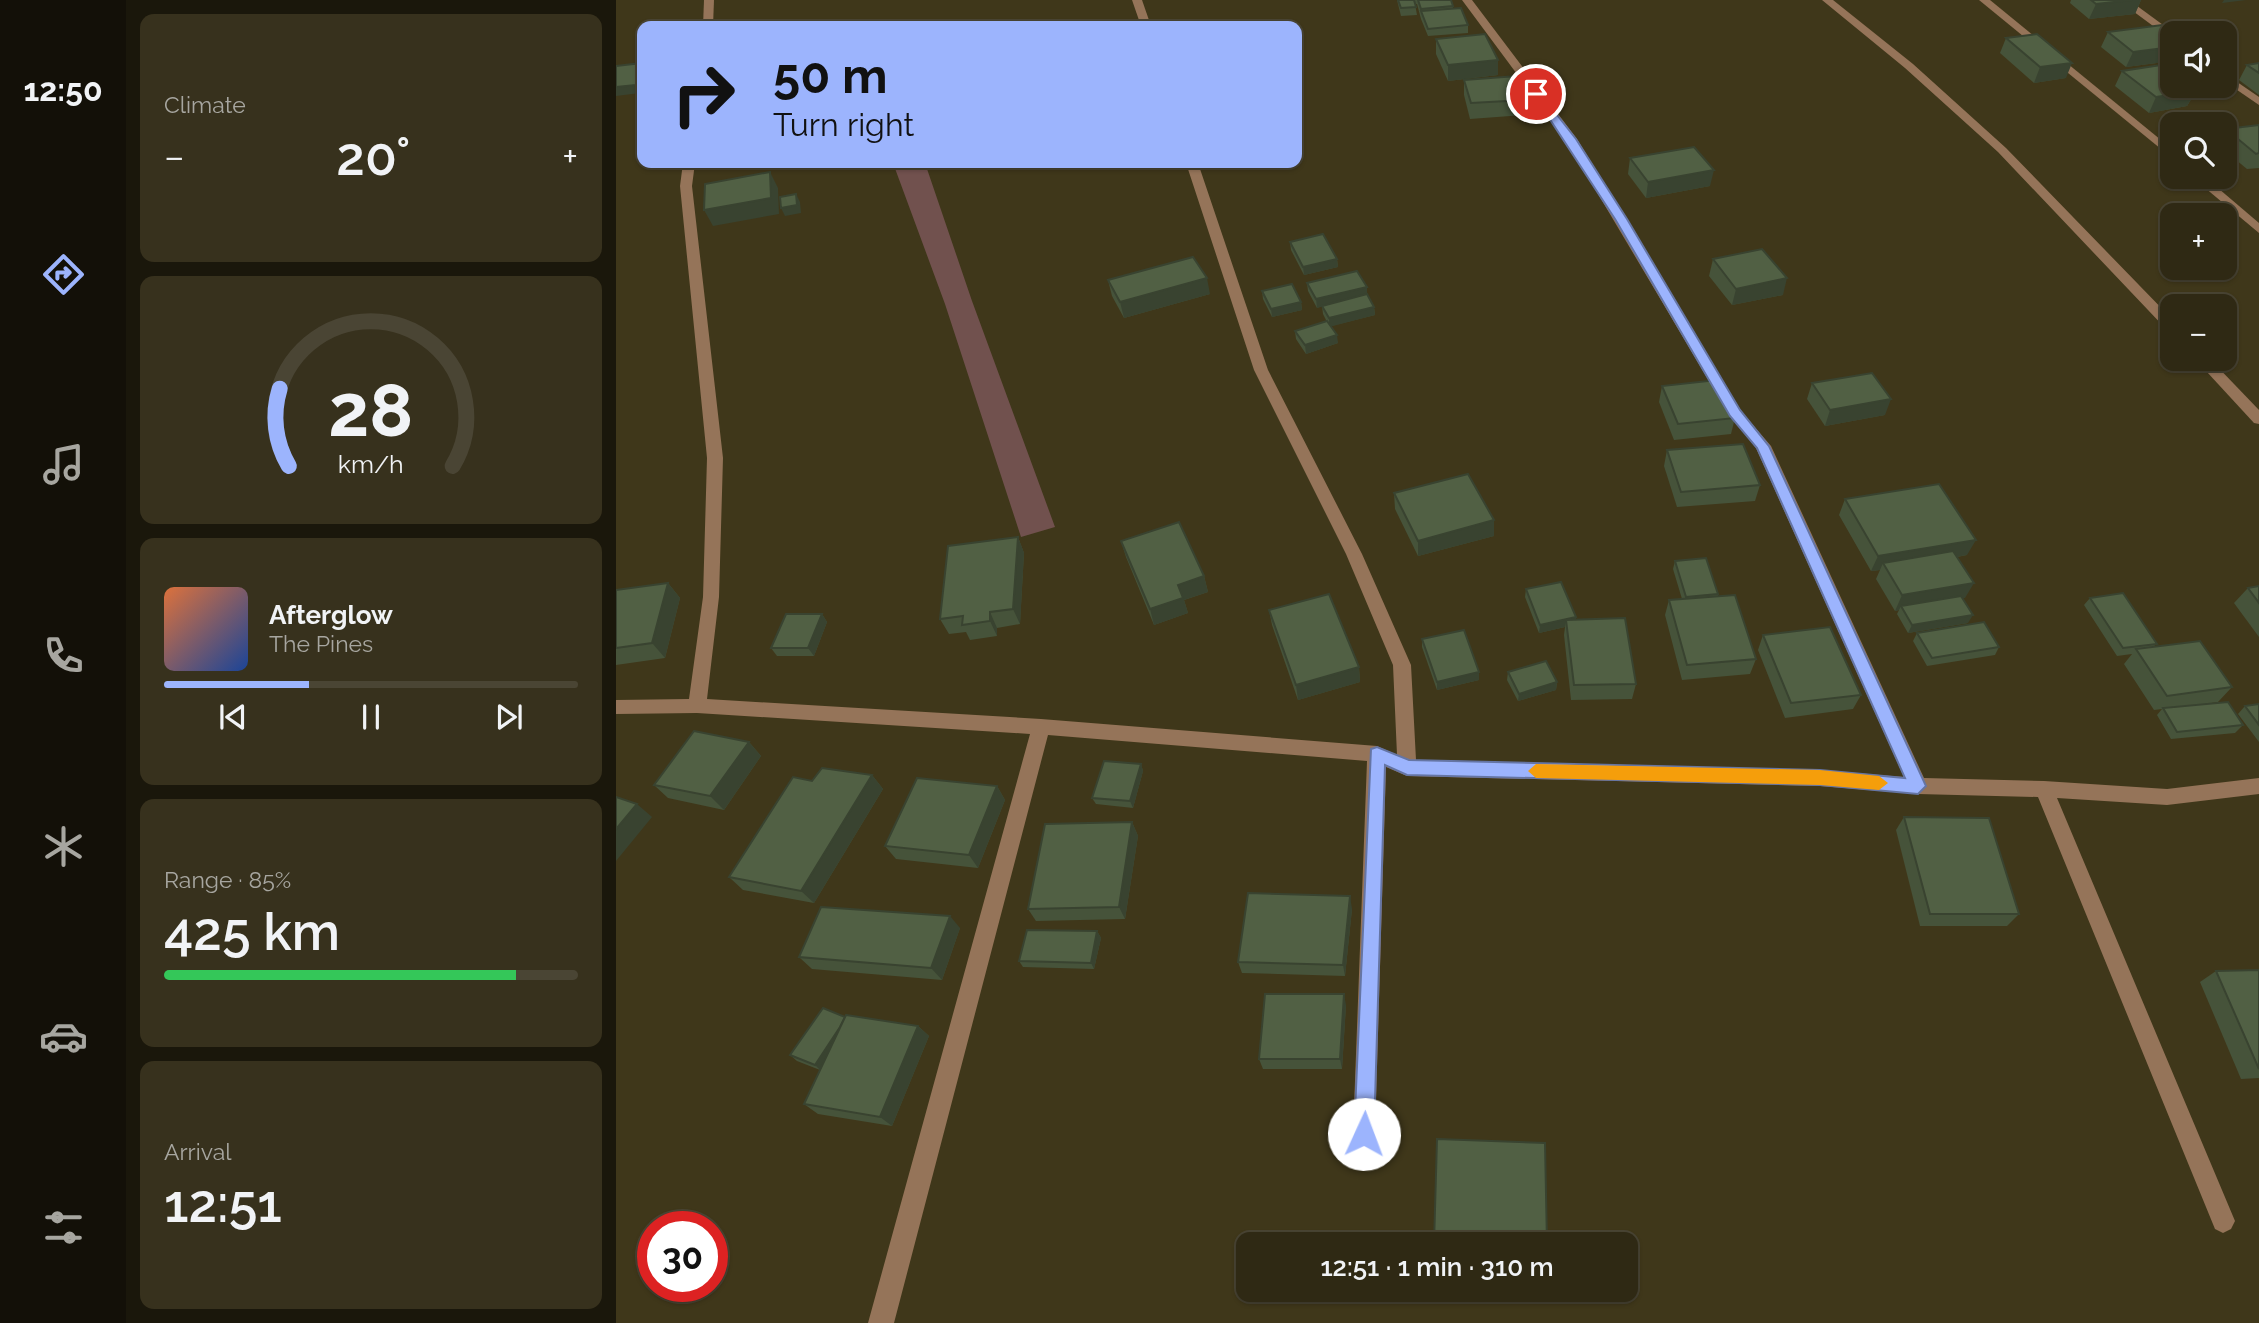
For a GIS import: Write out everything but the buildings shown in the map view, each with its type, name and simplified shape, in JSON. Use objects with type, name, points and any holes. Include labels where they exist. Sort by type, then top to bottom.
[{"type":"street","points":[[708,21],[709,0]]},
{"type":"street","points":[[1137,0],[1144,21]]},
{"type":"street","points":[[1467,0],[1570,139],[1735,413],[1763,446],[1918,786]]},
{"type":"street","points":[[1827,0],[1909,66],[2002,150],[2160,315]]},
{"type":"street","points":[[1984,0],[2160,145]]},
{"type":"street","points":[[2123,0],[2160,28]]},
{"type":"street","points":[[2237,86],[2259,102]]},
{"type":"street","points":[[688,168],[686,186],[715,457],[711,597],[697,706]]},
{"type":"street","points":[[1194,168],[1261,370],[1354,554],[1402,665],[1407,768]]},
{"type":"street","points":[[2212,189],[2259,229]]},
{"type":"street","points":[[2213,371],[2259,419]]},
{"type":"street","points":[[616,707],[697,706],[1041,727],[1377,754],[1407,768],[1820,778],[1918,786],[2044,789],[2167,797],[2259,786]]},
{"type":"street","points":[[881,1323],[1041,727]]},
{"type":"street","points":[[1364,1134],[1377,754]]},
{"type":"street","points":[[2044,789],[2223,1221]]},
{"type":"shaded area","points":[[895,168],[927,168],[972,301],[1055,527],[1021,537],[945,304]]},
{"type":"slow traffic","points":[[1536,771],[1820,778],[1879,783]]},
{"type":"route","points":[[1364,1134],[1377,754],[1407,768],[1820,778],[1918,786],[1763,446],[1735,413],[1621,219],[1570,139],[1536,94]]}]
